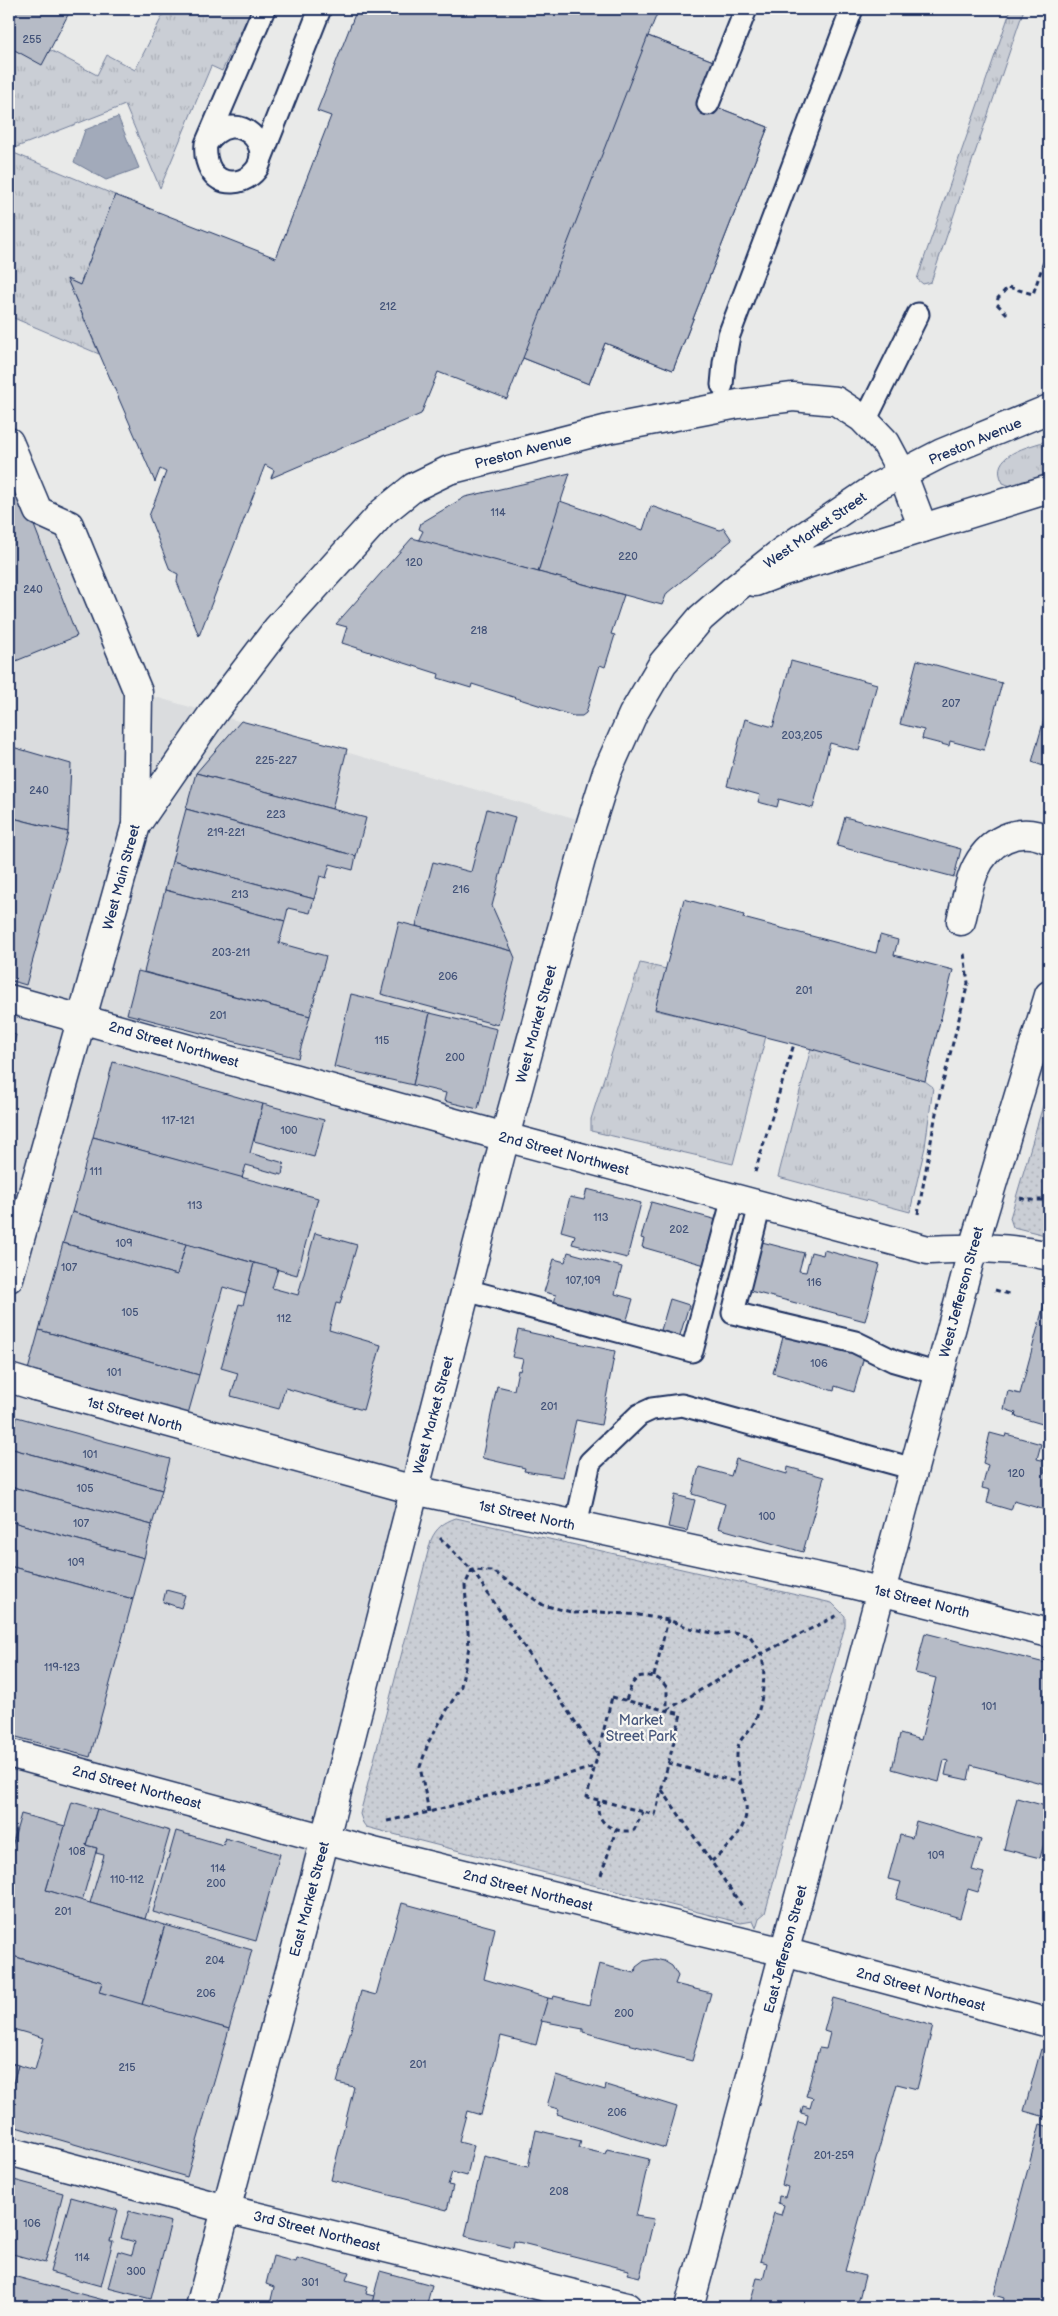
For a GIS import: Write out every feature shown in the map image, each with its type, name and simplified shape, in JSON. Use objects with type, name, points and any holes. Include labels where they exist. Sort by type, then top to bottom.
[{"type":"street","name":"Preston Avenue","points":[[136,825],[213,713],[277,629],[383,512],[414,487],[449,470],[608,429],[738,404],[793,397],[836,401],[865,420],[886,443],[902,473],[923,528]]},
{"type":"street","name":"Preston Avenue","points":[[902,473],[942,453],[1049,409]]},
{"type":"street","name":"West Main Street","points":[[9,442],[38,511],[69,525],[138,692],[136,825],[9,1278]]},
{"type":"street","name":"West Market Street","points":[[414,1490],[506,1137],[591,823],[607,772],[634,714],[663,663],[701,618],[784,550],[878,486],[902,473]]},
{"type":"street","points":[[923,528],[1049,489]]},
{"type":"street","name":"West Market Street","points":[[731,592],[781,572],[923,528]]},
{"type":"street","points":[[961,921],[974,873],[983,856],[998,841],[1014,834],[1031,834],[1049,840]]},
{"type":"street","name":"West Jefferson Street","points":[[881,1591],[973,1248],[1049,995]]},
{"type":"street","name":"2nd Street Northwest","points":[[9,999],[506,1137],[928,1250],[973,1248],[1022,1249],[1049,1256]]},
{"type":"street","name":"1st Street North","points":[[9,1378],[414,1490],[881,1591],[1049,1633]]},
{"type":"street","name":"East Market Street","points":[[200,2307],[325,1838],[414,1490]]},
{"type":"street","name":"East Jefferson Street","points":[[689,2307],[881,1591]]},
{"type":"street","name":"2nd Street Northeast","points":[[9,1753],[374,1852],[784,1952],[1049,2023]]},
{"type":"street","name":"3rd Street Northeast","points":[[9,2151],[226,2209],[627,2307]]},
{"type":"lane","points":[[264,9],[206,144],[205,155],[208,166],[214,175],[223,181],[245,180],[259,164],[320,9]]},
{"type":"lane","points":[[708,104],[746,9]]},
{"type":"lane","points":[[722,385],[729,335],[852,9]]},
{"type":"lane","points":[[206,144],[212,135],[221,129],[232,126],[243,128],[252,133],[258,142],[261,153],[259,164]]},
{"type":"lane","points":[[865,420],[918,314]]},
{"type":"lane","points":[[466,1290],[692,1351],[733,1198]]},
{"type":"lane","points":[[760,1205],[733,1313],[855,1342],[894,1361],[939,1374]]},
{"type":"lane","points":[[576,1525],[590,1462],[639,1415],[652,1409],[667,1406],[682,1405],[914,1469]]},
{"type":"path","points":[[1008,314],[997,304],[1002,291],[1008,287],[1033,294],[1049,247]]},
{"type":"path","points":[[917,1222],[938,1102],[968,983],[961,921]]},
{"type":"path","points":[[753,1179],[794,1044]]},
{"type":"path","points":[[1013,1196],[1028,1200],[1049,1200]]},
{"type":"path","points":[[440,1538],[472,1570],[597,1754]]},
{"type":"path","points":[[472,1570],[493,1571],[543,1605],[575,1613],[601,1612],[668,1620],[690,1628],[717,1634],[734,1632],[750,1636],[761,1654],[763,1678],[761,1703],[754,1724],[742,1736],[736,1755],[740,1783],[746,1804],[746,1817],[736,1837],[712,1861]]},
{"type":"path","points":[[429,1812],[420,1767],[429,1741],[461,1686],[469,1647],[465,1585],[472,1570]]},
{"type":"path","points":[[666,1711],[761,1654],[843,1613]]},
{"type":"path","points":[[654,1676],[668,1620]]},
{"type":"path","points":[[626,1700],[632,1684],[638,1677],[654,1676],[667,1688],[666,1711]]},
{"type":"path","points":[[612,1697],[681,1714],[655,1815],[586,1797],[597,1754],[612,1697]]},
{"type":"path","points":[[668,1762],[740,1783]]},
{"type":"path","points":[[400,1818],[429,1812],[594,1767]]},
{"type":"path","points":[[662,1790],[747,1914]]},
{"type":"path","points":[[598,1801],[598,1813],[604,1824],[616,1830],[626,1832],[634,1830],[643,1812]]},
{"type":"path","points":[[593,1906],[616,1830]]},
{"type":"shaded area","points":[[9,442],[38,511],[69,525],[138,692],[591,823],[200,2307],[9,2307]]},
{"type":"green space","points":[[166,9],[251,10],[222,71],[211,66],[160,188],[125,105],[9,150],[9,47],[42,64],[50,50],[97,75],[107,55],[135,70]]},
{"type":"green space","points":[[1011,9],[1024,9],[931,282],[923,284],[917,279]]},
{"type":"green space","points":[[9,151],[115,195],[80,285],[67,279],[99,354],[9,316]]},
{"type":"green space","points":[[1049,440],[1049,474],[1013,487],[1003,483],[1000,473],[1001,465],[1005,458],[1021,449]]},
{"type":"green space","points":[[640,963],[666,969],[655,1010],[766,1036],[733,1164],[591,1131],[591,1119]]},
{"type":"green space","points":[[811,1048],[925,1081],[933,1087],[925,1147],[910,1212],[778,1177]]},
{"type":"green space","points":[[1049,1085],[1049,1236],[1013,1227],[1010,1218]]},
{"type":"green space","name":"Market Street Park","points":[[456,1518],[832,1603],[845,1616],[845,1626],[765,1913],[759,1918],[756,1928],[753,1921],[741,1923],[366,1827],[363,1823],[360,1814],[431,1540],[441,1526]]},
{"type":"water","points":[[118,117],[139,168],[106,180],[74,162],[85,130]]},
{"type":"building","points":[[9,9],[71,9],[42,65],[9,47]]},
{"type":"building","points":[[357,9],[659,9],[648,36],[716,62],[701,101],[768,127],[673,370],[605,343],[589,384],[523,358],[507,399],[438,372],[421,414],[271,478],[274,470],[265,465],[199,636],[177,582],[178,574],[170,570],[149,516],[166,472],[160,469],[155,482],[67,279],[80,285],[115,195],[276,258],[331,116],[317,111]]},
{"type":"building","points":[[648,36],[716,62],[701,101],[768,127],[673,370],[605,343],[589,384],[523,358]]},
{"type":"building","points":[[9,461],[77,636],[11,663],[9,658]]},
{"type":"building","points":[[570,473],[538,572],[418,541],[423,531],[419,529],[421,523],[465,497]]},
{"type":"building","points":[[560,501],[643,530],[651,506],[720,530],[724,528],[732,540],[667,593],[662,605],[538,572]]},
{"type":"building","points":[[412,538],[624,595],[611,634],[615,635],[605,667],[600,665],[586,713],[582,716],[573,716],[472,684],[471,688],[438,678],[439,674],[342,643],[347,627],[336,624]]},
{"type":"building","points":[[917,660],[1002,683],[984,750],[950,741],[949,746],[922,739],[924,730],[900,724]]},
{"type":"building","points":[[791,661],[877,684],[859,751],[830,743],[813,808],[779,799],[777,807],[758,802],[760,795],[727,786],[745,719],[773,727]]},
{"type":"building","points":[[1049,702],[1049,768],[1032,762]]},
{"type":"building","points":[[241,721],[347,749],[332,809],[196,773]]},
{"type":"building","points":[[9,746],[71,764],[68,832],[9,817]]},
{"type":"building","points":[[196,773],[366,818],[356,856],[186,809]]},
{"type":"building","points":[[186,809],[356,856],[353,870],[330,864],[326,878],[320,876],[314,899],[172,861]]},
{"type":"building","points":[[487,809],[515,817],[492,906],[512,951],[416,926],[433,862],[471,872]]},
{"type":"building","points":[[9,817],[68,832],[26,985],[9,980]]},
{"type":"building","points":[[845,817],[961,849],[954,877],[837,846]]},
{"type":"building","points":[[172,861],[314,899],[310,913],[288,908],[285,921],[165,890]]},
{"type":"building","points":[[165,890],[285,921],[279,943],[326,956],[310,1016],[144,972]]},
{"type":"building","points":[[684,899],[744,915],[743,918],[876,953],[880,935],[898,940],[894,955],[953,970],[925,1081],[794,1044],[655,1009]]},
{"type":"building","points":[[399,922],[512,951],[515,958],[498,1025],[381,994]]},
{"type":"building","points":[[138,971],[310,1016],[298,1058],[127,1014]]},
{"type":"building","points":[[351,994],[430,1013],[413,1085],[334,1067]]},
{"type":"building","points":[[430,1013],[497,1029],[478,1109],[444,1101],[446,1093],[413,1085]]},
{"type":"building","points":[[9,1033],[16,1035],[9,1062]]},
{"type":"building","points":[[113,1062],[263,1104],[250,1153],[284,1163],[282,1175],[246,1165],[242,1178],[93,1137]]},
{"type":"building","points":[[263,1104],[324,1120],[314,1157],[254,1141]]},
{"type":"building","points":[[93,1137],[318,1198],[297,1275],[72,1212]]},
{"type":"building","points":[[587,1189],[641,1203],[627,1258],[572,1244],[575,1235],[561,1231],[570,1197],[584,1200]]},
{"type":"building","points":[[651,1202],[717,1220],[705,1265],[642,1247],[644,1239],[641,1238]]},
{"type":"building","points":[[72,1212],[186,1244],[177,1275],[63,1243]]},
{"type":"building","points":[[315,1233],[357,1245],[340,1304],[336,1303],[329,1330],[381,1345],[363,1410],[285,1388],[279,1409],[231,1396],[238,1373],[221,1368],[239,1304],[243,1305],[254,1263],[278,1269],[272,1288],[298,1295]]},
{"type":"building","points":[[762,1242],[804,1253],[799,1271],[806,1272],[811,1252],[823,1255],[824,1250],[880,1265],[865,1321],[750,1291],[758,1258],[755,1257],[757,1245],[762,1246]]},
{"type":"building","points":[[63,1243],[177,1275],[186,1244],[254,1263],[246,1294],[223,1287],[199,1375],[39,1330]]},
{"type":"building","points":[[568,1252],[622,1267],[615,1294],[633,1299],[626,1323],[554,1304],[556,1295],[544,1292],[554,1259],[565,1262]]},
{"type":"building","points":[[1047,1293],[1049,1294],[1049,1426],[1015,1416],[1016,1413],[1004,1409],[1008,1391],[1020,1394]]},
{"type":"building","points":[[670,1299],[689,1305],[678,1342],[659,1337]]},
{"type":"building","points":[[39,1330],[199,1375],[188,1414],[28,1370]]},
{"type":"building","points":[[518,1330],[615,1351],[601,1425],[576,1420],[563,1477],[524,1471],[525,1468],[482,1458],[497,1386],[514,1390],[518,1370],[520,1371],[523,1359],[512,1357]]},
{"type":"building","points":[[785,1330],[865,1353],[854,1392],[835,1386],[834,1391],[773,1373]]},
{"type":"building","points":[[17,1417],[170,1459],[162,1490],[9,1448]]},
{"type":"building","points":[[990,1433],[1005,1437],[1006,1434],[1041,1444],[1037,1459],[1046,1461],[1044,1472],[1049,1473],[1049,1511],[1014,1501],[1011,1510],[987,1503],[990,1490],[982,1488],[988,1465],[983,1463]]},
{"type":"building","points":[[9,1448],[162,1490],[152,1525],[9,1486]]},
{"type":"building","points":[[736,1459],[787,1474],[788,1467],[824,1477],[803,1552],[718,1528],[725,1504],[692,1494],[699,1467],[731,1476]]},
{"type":"building","points":[[9,1486],[152,1525],[144,1558],[9,1521]]},
{"type":"building","points":[[675,1495],[695,1500],[687,1531],[668,1527]]},
{"type":"building","points":[[9,1521],[144,1558],[133,1599],[9,1566]]},
{"type":"building","points":[[9,1566],[133,1599],[90,1757],[9,1735]]},
{"type":"building","points":[[166,1590],[185,1595],[181,1608],[163,1602]]},
{"type":"building","points":[[925,1633],[1049,1664],[1049,1785],[971,1765],[968,1780],[945,1775],[948,1761],[944,1760],[939,1782],[892,1769],[900,1734],[921,1740],[936,1678],[915,1673]]},
{"type":"building","points":[[1017,1798],[1049,1807],[1049,1825],[1040,1858],[1004,1849]]},
{"type":"building","points":[[72,1802],[97,1809],[86,1845],[97,1848],[82,1901],[46,1890]]},
{"type":"building","points":[[97,1809],[170,1831],[145,1919],[90,1903],[104,1855],[96,1853],[97,1848],[86,1845]]},
{"type":"building","points":[[21,1814],[65,1826],[46,1890],[165,1925],[142,2005],[99,1992],[102,1982],[9,1955],[9,1857]]},
{"type":"building","points":[[916,1821],[981,1840],[972,1870],[984,1873],[978,1892],[968,1889],[960,1918],[896,1899],[901,1882],[888,1879],[900,1835],[912,1838]]},
{"type":"building","points":[[176,1831],[223,1845],[225,1838],[280,1854],[256,1941],[153,1912]]},
{"type":"building","points":[[402,1903],[495,1928],[484,1979],[548,1998],[536,2045],[501,2036],[481,2115],[467,2111],[459,2141],[474,2145],[467,2176],[452,2172],[448,2185],[453,2186],[447,2210],[331,2180],[354,2087],[337,2083],[361,1991],[376,1995]]},
{"type":"building","points":[[165,1925],[252,1950],[229,2029],[142,2005]]},
{"type":"building","points":[[9,1955],[102,1982],[99,1992],[229,2029],[187,2177],[9,2125],[9,2097],[18,2065],[35,2070],[44,2038],[9,2028]]},
{"type":"building","points":[[655,1959],[664,1961],[672,1966],[678,1976],[675,1984],[711,1993],[692,2061],[583,2032],[583,2029],[541,2021],[548,1998],[553,1999],[554,1996],[589,2005],[599,1964],[635,1973],[636,1967],[644,1961]]},
{"type":"building","points":[[833,1998],[933,2026],[917,2089],[897,2084],[845,2271],[865,2276],[857,2307],[749,2307],[757,2278],[763,2279],[767,2263],[760,2261],[774,2213],[781,2215],[784,2205],[778,2203],[779,2196],[785,2197],[788,2187],[782,2185],[798,2122],[806,2124],[808,2115],[801,2113],[803,2106],[810,2108],[813,2098],[806,2096],[819,2048],[826,2049],[830,2033],[824,2031]]},
{"type":"building","points":[[1041,2049],[1049,2052],[1049,2118],[1024,2111]]},
{"type":"building","points":[[9,2062],[18,2065],[9,2097]]},
{"type":"building","points":[[556,2075],[605,2090],[606,2085],[677,2107],[665,2148],[557,2114],[559,2109],[547,2106]]},
{"type":"building","points":[[1040,2124],[1049,2127],[1049,2307],[1002,2307],[1004,2298],[994,2295]]},
{"type":"building","points":[[536,2130],[581,2141],[579,2148],[605,2154],[607,2149],[649,2159],[636,2216],[654,2219],[640,2277],[627,2274],[629,2270],[514,2241],[513,2248],[465,2236],[484,2156],[528,2167]]},
{"type":"building","points":[[10,2179],[63,2193],[45,2263],[9,2253]]},
{"type":"building","points":[[71,2197],[118,2210],[110,2241],[113,2241],[101,2286],[50,2272]]},
{"type":"building","points":[[129,2211],[171,2222],[151,2299],[108,2288],[118,2251],[132,2255],[135,2242],[121,2238]]},
{"type":"building","points":[[273,2256],[296,2262],[297,2258],[349,2272],[346,2280],[368,2286],[366,2294],[374,2296],[371,2307],[266,2307],[267,2303],[270,2304],[274,2287],[266,2284]]},
{"type":"building","points":[[380,2271],[432,2285],[426,2307],[371,2307]]},
{"type":"building","points":[[9,2275],[130,2307],[9,2307]]},
{"type":"building","points":[[972,2300],[999,2307],[970,2307]]}]
